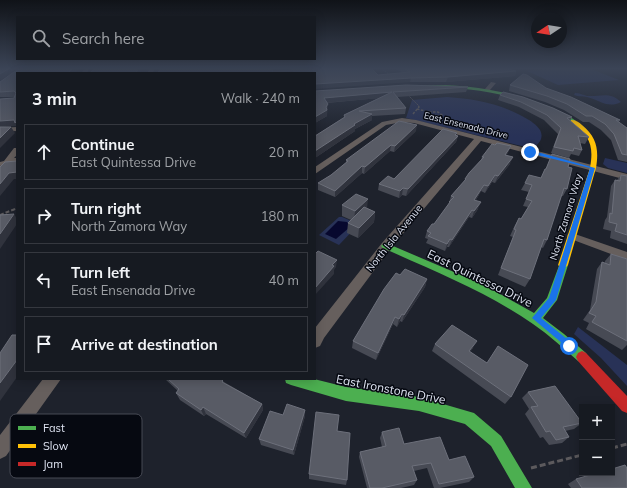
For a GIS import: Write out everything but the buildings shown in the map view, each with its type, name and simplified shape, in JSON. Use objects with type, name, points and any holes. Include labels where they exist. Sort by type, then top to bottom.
[{"type":"street","name":"North Zamora Way","points":[[506,92],[543,105],[580,126],[591,136],[595,145],[596,153],[593,168],[552,300],[536,318]]},
{"type":"street","name":"East Ensenada Drive","points":[[316,170],[384,123],[392,121],[414,122],[627,177]]},
{"type":"street","points":[[0,130],[16,129]]},
{"type":"street","name":"North Isla Avenue","points":[[316,340],[386,246],[479,138]]},
{"type":"street","points":[[3,163],[16,151]]},
{"type":"street","points":[[3,163],[16,160]]},
{"type":"street","points":[[572,236],[627,256]]},
{"type":"street","name":"East Quintessa Drive","points":[[386,246],[505,300],[536,318],[569,346],[607,383],[627,406]]},
{"type":"street","points":[[27,414],[52,380]]},
{"type":"street","name":"East Ironstone Drive","points":[[296,380],[346,394],[419,404],[469,418],[496,441],[524,488]]},
{"type":"street","points":[[0,450],[10,437]]},
{"type":"path","points":[[406,93],[418,104],[419,107],[413,114],[414,117]]},
{"type":"path","points":[[417,109],[429,112],[438,112],[442,115],[433,117],[427,114],[429,112]]},
{"type":"path","points":[[0,215],[16,208]]},
{"type":"path","points":[[615,447],[627,444]]},
{"type":"path","points":[[515,472],[579,456]]},
{"type":"shaded area","points":[[575,93],[587,96],[605,95],[613,97],[621,102],[612,105],[587,97],[577,96],[574,95]]},
{"type":"shaded area","points":[[447,97],[489,103],[519,114],[538,128],[542,136],[534,149],[406,118],[412,100]]},
{"type":"shaded area","points":[[605,158],[627,163],[627,173],[608,168],[603,164]]},
{"type":"shaded area","points":[[339,217],[359,224],[339,245],[319,235]]},
{"type":"shaded area","points":[[338,221],[347,222],[350,227],[336,239],[325,234]]},
{"type":"shaded area","points":[[578,327],[627,365],[627,386],[601,358],[574,334]]},
{"type":"traffic: fast","points":[[497,92],[532,101],[573,121]]},
{"type":"traffic: fast","points":[[386,246],[464,280],[514,306],[560,337],[582,357]]},
{"type":"traffic: fast","points":[[536,318],[552,300],[563,265]]},
{"type":"traffic: fast","points":[[295,380],[346,394],[419,404],[469,418],[496,441],[524,488]]},
{"type":"traffic: slow","points":[[563,265],[593,168],[595,153],[593,141],[590,136],[573,121]]},
{"type":"traffic: jam","points":[[582,357],[627,406]]},
{"type":"route","points":[[530,152],[593,168],[552,300],[536,318],[569,346]]}]
